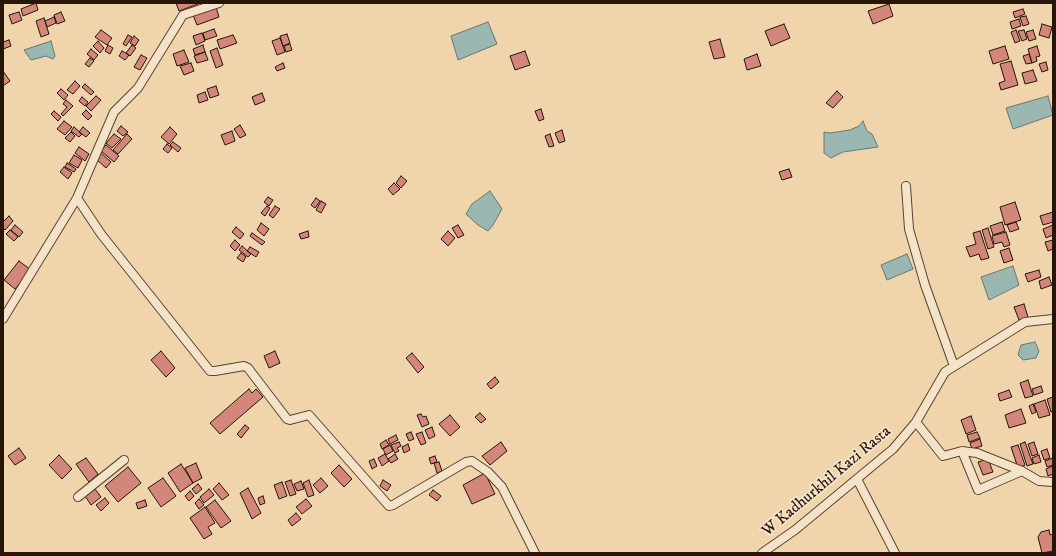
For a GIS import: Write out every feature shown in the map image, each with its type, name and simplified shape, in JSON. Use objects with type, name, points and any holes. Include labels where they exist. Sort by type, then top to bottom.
[{"type":"street","points":[[3,319],[77,198],[114,112],[138,88],[183,15],[218,3]]},
{"type":"street","points":[[906,186],[909,229],[925,284],[954,366]]},
{"type":"street","points":[[77,198],[101,234],[210,371],[215,372],[244,366],[248,368],[287,419],[290,420],[310,415],[388,506],[393,505],[466,462],[472,461],[488,472],[502,487],[535,553]]},
{"type":"street","name":"W Kadhurkhil Kazi Rasta","points":[[762,553],[795,530],[893,449],[916,422],[945,372],[1025,322],[1053,319]]},
{"type":"street","points":[[916,422],[943,456],[962,451],[977,453],[1022,472],[1039,481],[1053,482]]},
{"type":"street","points":[[962,451],[978,490],[1022,472]]},
{"type":"street","points":[[78,497],[124,460]]},
{"type":"street","points":[[857,479],[895,553]]},
{"type":"water","points":[[488,22],[497,44],[458,60],[451,36]]},
{"type":"water","points":[[51,41],[55,56],[53,59],[46,56],[31,60],[24,50]]},
{"type":"water","points":[[1048,96],[1053,115],[1013,129],[1006,108]]},
{"type":"water","points":[[863,121],[867,131],[872,134],[878,147],[843,152],[831,158],[824,153],[824,132],[830,133],[850,130],[859,126]]},
{"type":"water","points":[[490,191],[502,209],[488,231],[478,225],[466,214],[472,204]]},
{"type":"water","points":[[907,254],[913,269],[887,280],[881,265]]},
{"type":"water","points":[[1013,266],[1019,285],[989,300],[981,277]]},
{"type":"water","points":[[1035,342],[1039,351],[1036,358],[1023,360],[1018,355],[1021,345]]},
{"type":"building","points":[[36,3],[38,10],[23,16],[21,9]]},
{"type":"building","points":[[176,3],[197,3],[198,4],[179,11]]},
{"type":"building","points":[[889,4],[893,16],[873,24],[868,11]]},
{"type":"building","points":[[216,7],[219,17],[197,25],[193,15]]},
{"type":"building","points":[[1023,9],[1025,14],[1015,18],[1013,12]]},
{"type":"building","points":[[19,12],[22,20],[12,24],[9,15]]},
{"type":"building","points":[[61,12],[65,21],[57,24],[54,15]]},
{"type":"building","points":[[1026,16],[1029,24],[1023,26],[1020,17]]},
{"type":"building","points":[[54,17],[56,23],[47,27],[45,21]]},
{"type":"building","points":[[44,18],[49,34],[41,37],[36,21]]},
{"type":"building","points":[[1019,19],[1021,26],[1012,29],[1010,22]]},
{"type":"building","points":[[784,24],[790,38],[771,46],[765,31]]},
{"type":"building","points":[[1042,24],[1052,27],[1049,38],[1039,35]]},
{"type":"building","points":[[214,29],[217,36],[205,40],[203,33]]},
{"type":"building","points":[[101,30],[112,38],[107,45],[95,37]]},
{"type":"building","points":[[1016,30],[1020,41],[1015,43],[1011,32]]},
{"type":"building","points":[[1024,30],[1027,39],[1022,41],[1018,31]]},
{"type":"building","points":[[1033,30],[1036,39],[1029,41],[1026,32]]},
{"type":"building","points":[[202,33],[205,41],[196,45],[193,36]]},
{"type":"building","points":[[287,34],[290,43],[283,46],[280,36]]},
{"type":"building","points":[[128,35],[132,37],[126,46],[123,44]]},
{"type":"building","points":[[233,35],[237,43],[220,49],[217,40]]},
{"type":"building","points":[[134,36],[139,40],[135,46],[130,43]]},
{"type":"building","points":[[280,38],[285,52],[277,55],[272,41]]},
{"type":"building","points":[[720,39],[725,57],[714,59],[709,42]]},
{"type":"building","points":[[9,40],[11,46],[3,49],[3,42]]},
{"type":"building","points":[[98,41],[104,48],[100,53],[93,46]]},
{"type":"building","points":[[290,44],[292,50],[286,52],[284,46]]},
{"type":"building","points":[[108,45],[113,48],[110,54],[105,51]]},
{"type":"building","points":[[132,45],[136,48],[130,56],[126,53]]},
{"type":"building","points":[[203,45],[205,52],[195,55],[193,49]]},
{"type":"building","points":[[1005,46],[1009,59],[993,64],[989,51]]},
{"type":"building","points":[[1037,46],[1040,56],[1036,57],[1037,61],[1032,63],[1028,49]]},
{"type":"building","points":[[217,48],[223,65],[216,68],[210,51]]},
{"type":"building","points":[[91,49],[98,55],[94,60],[87,54]]},
{"type":"building","points":[[184,50],[189,62],[177,66],[173,54]]},
{"type":"building","points":[[122,51],[129,55],[125,60],[119,56]]},
{"type":"building","points":[[525,51],[530,65],[515,70],[510,56]]},
{"type":"building","points":[[205,52],[208,60],[197,63],[194,56]]},
{"type":"building","points":[[757,54],[761,66],[747,70],[744,59]]},
{"type":"building","points":[[1029,54],[1032,63],[1026,64],[1023,56]]},
{"type":"building","points":[[141,55],[147,58],[140,70],[134,67]]},
{"type":"building","points":[[90,58],[94,61],[89,67],[85,64]]},
{"type":"building","points":[[1011,61],[1018,85],[1001,90],[999,83],[1005,81],[1000,64]]},
{"type":"building","points":[[1046,62],[1048,70],[1042,72],[1039,64]]},
{"type":"building","points":[[191,63],[194,71],[184,75],[180,66]]},
{"type":"building","points":[[283,63],[285,68],[277,71],[275,67]]},
{"type":"building","points":[[1033,70],[1037,81],[1025,84],[1022,73]]},
{"type":"building","points":[[3,71],[10,81],[3,86]]},
{"type":"building","points":[[75,81],[80,86],[73,94],[67,90]]},
{"type":"building","points":[[85,84],[94,92],[91,95],[82,87]]},
{"type":"building","points":[[216,86],[219,95],[210,98],[207,89]]},
{"type":"building","points":[[61,89],[68,95],[64,100],[57,93]]},
{"type":"building","points":[[837,91],[843,97],[833,108],[826,103]]},
{"type":"building","points":[[205,92],[208,100],[199,103],[197,95]]},
{"type":"building","points":[[262,93],[265,101],[255,105],[252,97]]},
{"type":"building","points":[[96,96],[101,100],[91,111],[86,106]]},
{"type":"building","points":[[82,97],[88,102],[85,106],[79,101]]},
{"type":"building","points":[[66,100],[73,106],[63,116],[61,114],[67,107],[63,104]]},
{"type":"building","points":[[541,109],[544,119],[539,121],[535,111]]},
{"type":"building","points":[[86,110],[92,116],[88,120],[82,114]]},
{"type":"building","points":[[54,111],[61,117],[58,121],[51,114]]},
{"type":"building","points":[[64,121],[72,127],[65,135],[57,129]]},
{"type":"building","points":[[240,125],[246,135],[240,138],[234,129]]},
{"type":"building","points":[[121,126],[128,132],[123,136],[117,131]]},
{"type":"building","points":[[74,127],[82,134],[79,137],[71,131]]},
{"type":"building","points":[[83,127],[90,133],[86,137],[79,132]]},
{"type":"building","points":[[170,127],[177,134],[169,144],[161,137]]},
{"type":"building","points":[[562,130],[565,141],[559,143],[555,133]]},
{"type":"building","points":[[232,131],[235,141],[225,145],[221,135]]},
{"type":"building","points":[[71,132],[75,136],[70,142],[65,138]]},
{"type":"building","points":[[114,134],[121,139],[112,148],[106,143]]},
{"type":"building","points":[[127,134],[132,139],[118,154],[113,150]]},
{"type":"building","points":[[550,134],[554,146],[549,147],[545,136]]},
{"type":"building","points":[[173,142],[181,148],[178,152],[170,145]]},
{"type":"building","points":[[167,144],[172,148],[168,153],[163,149]]},
{"type":"building","points":[[106,145],[119,156],[114,162],[101,151]]},
{"type":"building","points":[[79,147],[89,154],[85,161],[75,153]]},
{"type":"building","points":[[101,153],[111,162],[106,168],[96,159]]},
{"type":"building","points":[[74,155],[82,160],[78,168],[69,163]]},
{"type":"building","points":[[67,163],[76,169],[74,172],[65,167]]},
{"type":"building","points":[[64,167],[72,173],[68,179],[60,172]]},
{"type":"building","points":[[789,169],[792,177],[782,180],[779,172]]},
{"type":"building","points":[[401,176],[407,181],[401,188],[396,183]]},
{"type":"building","points":[[394,183],[400,189],[393,195],[388,189]]},
{"type":"building","points":[[268,197],[273,200],[269,206],[264,202]]},
{"type":"building","points":[[316,198],[320,201],[315,208],[311,205]]},
{"type":"building","points":[[321,201],[326,204],[321,213],[316,210]]},
{"type":"building","points":[[1015,202],[1021,220],[1005,225],[1000,207]]},
{"type":"building","points":[[267,206],[270,208],[265,216],[261,213]]},
{"type":"building","points":[[275,206],[280,209],[273,218],[269,215]]},
{"type":"building","points":[[1053,212],[1053,222],[1043,225],[1040,216]]},
{"type":"building","points":[[9,216],[13,221],[5,230],[3,228],[3,222]]},
{"type":"building","points":[[1002,222],[1005,231],[993,235],[990,226]]},
{"type":"building","points":[[1016,222],[1019,229],[1010,232],[1007,225]]},
{"type":"building","points":[[261,223],[269,229],[264,236],[257,230]]},
{"type":"building","points":[[15,225],[23,232],[19,237],[11,230]]},
{"type":"building","points":[[458,225],[464,235],[458,238],[452,228]]},
{"type":"building","points":[[1053,225],[1053,235],[1046,238],[1043,229]]},
{"type":"building","points":[[236,227],[244,234],[240,239],[232,232]]},
{"type":"building","points":[[988,228],[994,247],[988,249],[982,230]]},
{"type":"building","points":[[10,230],[18,237],[14,241],[6,234]]},
{"type":"building","points":[[308,231],[309,237],[301,239],[299,234]]},
{"type":"building","points":[[448,231],[455,238],[448,246],[441,239]]},
{"type":"building","points":[[980,231],[989,258],[981,260],[979,254],[970,257],[966,247],[976,244],[973,233]]},
{"type":"building","points":[[1006,232],[1010,245],[1004,247],[1002,242],[994,244],[992,236]]},
{"type":"building","points":[[252,233],[265,242],[262,245],[250,236]]},
{"type":"building","points":[[235,240],[240,245],[235,251],[230,246]]},
{"type":"building","points":[[1053,240],[1053,249],[1048,251],[1045,242]]},
{"type":"building","points":[[242,246],[251,254],[248,257],[239,250]]},
{"type":"building","points":[[250,247],[259,252],[256,257],[247,251]]},
{"type":"building","points":[[1009,248],[1013,260],[1004,263],[1000,251]]},
{"type":"building","points":[[241,253],[246,257],[243,262],[237,258]]},
{"type":"building","points":[[19,261],[31,270],[15,289],[4,280]]},
{"type":"building","points":[[1039,270],[1041,277],[1028,282],[1025,274]]},
{"type":"building","points":[[1049,277],[1052,285],[1041,289],[1039,281]]},
{"type":"building","points":[[1024,304],[1028,317],[1019,320],[1014,307]]},
{"type":"building","points":[[161,351],[175,368],[166,377],[151,360]]},
{"type":"building","points":[[275,351],[280,363],[269,368],[264,356]]},
{"type":"building","points":[[412,353],[424,367],[418,373],[406,358]]},
{"type":"building","points":[[495,377],[499,382],[491,389],[487,384]]},
{"type":"building","points":[[1028,380],[1033,396],[1025,398],[1020,383]]},
{"type":"building","points":[[1041,386],[1043,392],[1034,395],[1032,389]]},
{"type":"building","points":[[249,389],[252,393],[256,389],[263,397],[220,434],[210,423]]},
{"type":"building","points":[[1009,390],[1012,397],[1000,401],[998,394]]},
{"type":"building","points":[[1053,397],[1053,412],[1051,412],[1047,399]]},
{"type":"building","points":[[1045,400],[1050,415],[1039,418],[1034,404]]},
{"type":"building","points":[[1033,404],[1036,412],[1032,414],[1029,406]]},
{"type":"building","points":[[1021,409],[1026,423],[1009,428],[1005,415]]},
{"type":"building","points":[[480,413],[486,419],[481,423],[475,417]]},
{"type":"building","points":[[421,414],[423,417],[426,416],[429,424],[422,427],[417,415]]},
{"type":"building","points":[[450,415],[460,427],[450,436],[439,424]]},
{"type":"building","points":[[971,416],[976,430],[966,434],[961,420]]},
{"type":"building","points":[[245,425],[249,428],[241,438],[237,434]]},
{"type":"building","points":[[432,427],[435,436],[429,439],[425,430]]},
{"type":"building","points":[[411,432],[414,439],[409,441],[406,434]]},
{"type":"building","points":[[422,432],[426,443],[421,445],[416,434]]},
{"type":"building","points":[[977,432],[980,438],[969,442],[967,435]]},
{"type":"building","points":[[396,435],[398,440],[390,444],[388,439]]},
{"type":"building","points":[[980,439],[982,446],[972,449],[970,443]]},
{"type":"building","points":[[386,440],[389,445],[382,449],[380,444]]},
{"type":"building","points":[[399,442],[401,446],[397,448],[399,451],[395,453],[391,445]]},
{"type":"building","points":[[501,442],[507,451],[490,465],[482,456]]},
{"type":"building","points":[[1025,442],[1033,464],[1027,466],[1020,444]]},
{"type":"building","points":[[1034,442],[1038,454],[1032,456],[1028,444]]},
{"type":"building","points":[[408,444],[410,450],[404,453],[402,447]]},
{"type":"building","points":[[390,445],[393,451],[386,455],[383,449]]},
{"type":"building","points":[[1018,445],[1025,465],[1018,468],[1011,447]]},
{"type":"building","points":[[19,448],[26,458],[15,465],[8,456]]},
{"type":"building","points":[[1047,449],[1050,458],[1044,460],[1041,451]]},
{"type":"building","points":[[385,454],[389,461],[382,466],[378,458]]},
{"type":"building","points":[[395,454],[398,459],[391,463],[388,459]]},
{"type":"building","points":[[59,455],[72,469],[62,479],[49,465]]},
{"type":"building","points":[[1039,455],[1041,462],[1034,464],[1032,458]]},
{"type":"building","points":[[435,456],[437,462],[431,464],[429,458]]},
{"type":"building","points":[[86,458],[98,474],[89,482],[76,464]]},
{"type":"building","points":[[1053,458],[1053,465],[1047,467],[1045,461]]},
{"type":"building","points":[[374,459],[377,466],[372,469],[369,461]]},
{"type":"building","points":[[988,459],[993,472],[983,475],[978,462]]},
{"type":"building","points":[[439,462],[442,471],[437,473],[434,463]]},
{"type":"building","points":[[196,463],[202,478],[193,483],[185,468]]},
{"type":"building","points":[[181,464],[193,483],[180,492],[168,473]]},
{"type":"building","points":[[339,465],[352,479],[344,487],[331,473]]},
{"type":"building","points":[[1053,466],[1053,474],[1048,476],[1046,469]]},
{"type":"building","points":[[128,467],[141,483],[118,502],[105,486]]},
{"type":"building","points":[[485,473],[495,494],[472,504],[463,485]]},
{"type":"building","points":[[163,478],[176,496],[161,507],[148,488]]},
{"type":"building","points":[[321,478],[328,486],[320,493],[313,485]]},
{"type":"building","points":[[291,480],[296,494],[290,496],[285,482]]},
{"type":"building","points":[[309,480],[314,495],[308,497],[303,483]]},
{"type":"building","points":[[383,480],[391,485],[387,491],[380,486]]},
{"type":"building","points":[[301,481],[304,489],[297,491],[294,484]]},
{"type":"building","points":[[282,482],[287,496],[279,499],[274,485]]},
{"type":"building","points":[[219,483],[229,495],[222,500],[213,489]]},
{"type":"building","points":[[198,484],[202,489],[196,494],[192,489]]},
{"type":"building","points":[[248,488],[261,513],[252,519],[240,493]]},
{"type":"building","points":[[95,489],[101,497],[91,505],[85,496]]},
{"type":"building","points":[[209,489],[214,495],[204,503],[200,497]]},
{"type":"building","points":[[433,490],[441,496],[437,501],[429,495]]},
{"type":"building","points":[[190,491],[194,496],[189,501],[185,496]]},
{"type":"building","points":[[263,496],[265,503],[260,505],[258,498]]},
{"type":"building","points":[[105,498],[109,503],[101,511],[96,505]]},
{"type":"building","points":[[199,499],[204,505],[199,509],[195,503]]},
{"type":"building","points":[[306,499],[312,506],[302,514],[296,507]]},
{"type":"building","points":[[145,500],[147,506],[138,509],[136,503]]},
{"type":"building","points":[[215,500],[231,521],[221,528],[206,507]]},
{"type":"building","points":[[205,507],[215,523],[208,527],[212,534],[204,539],[190,518]]},
{"type":"building","points":[[296,513],[301,519],[292,526],[288,520]]},
{"type":"building","points":[[1049,530],[1050,535],[1053,534],[1053,551],[1042,553],[1038,537],[1041,532]]}]
